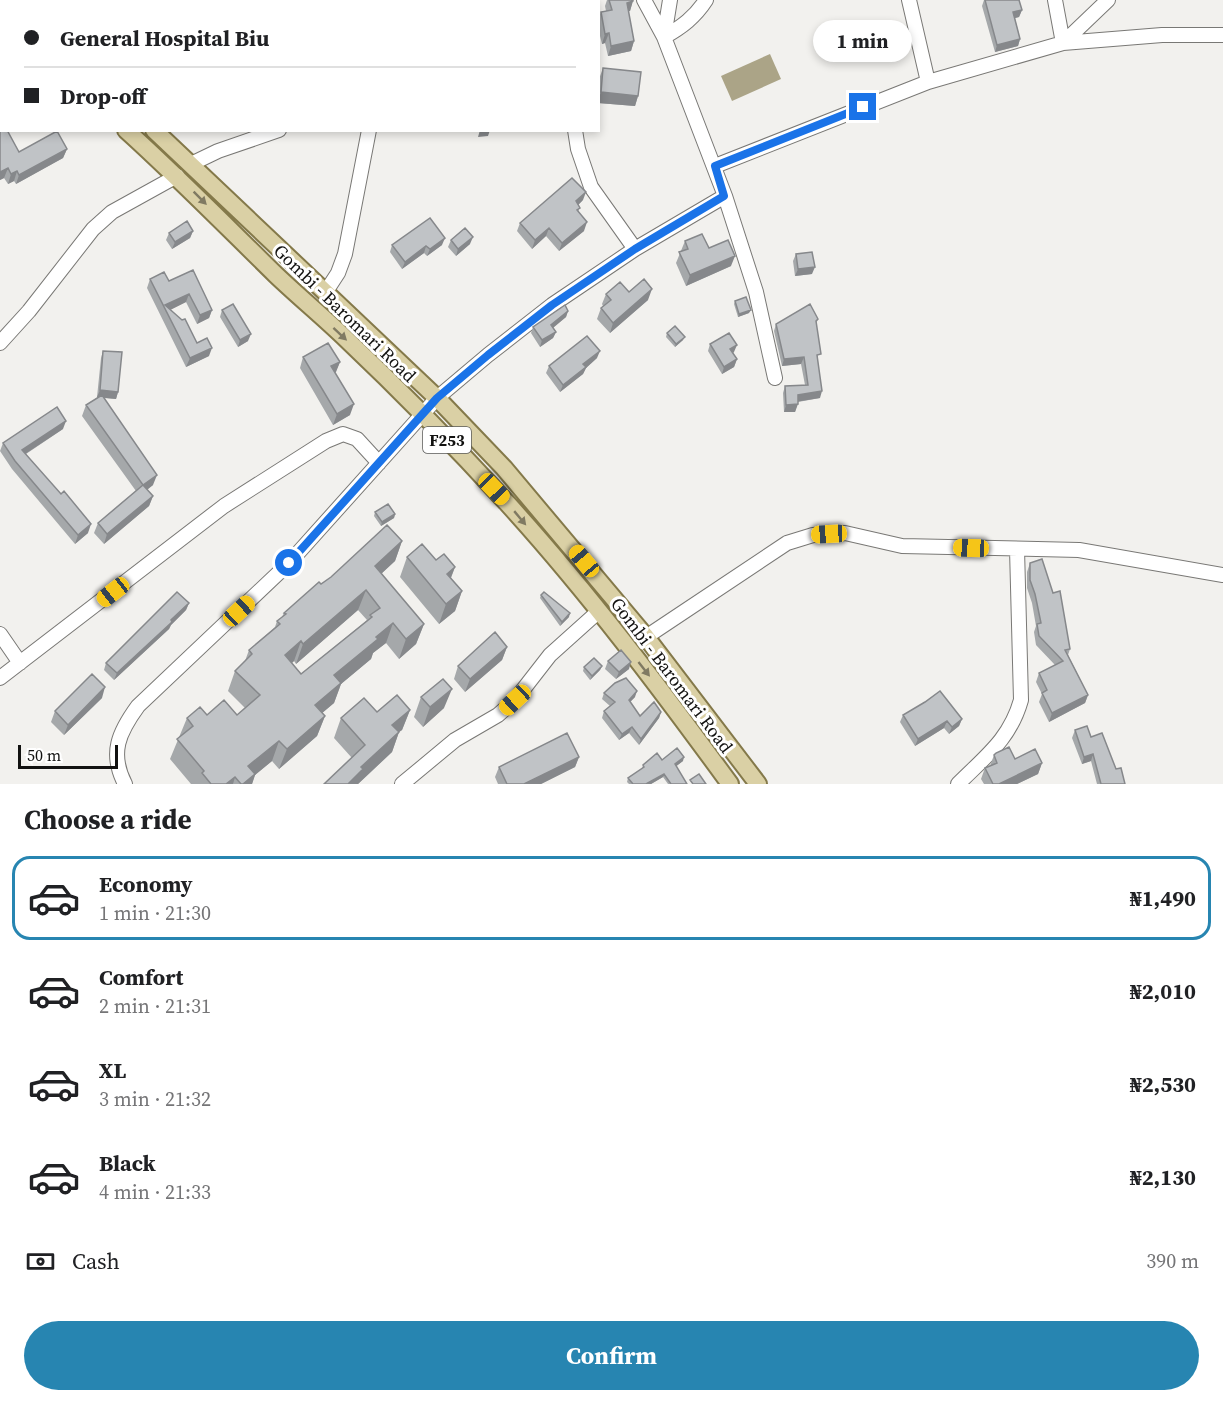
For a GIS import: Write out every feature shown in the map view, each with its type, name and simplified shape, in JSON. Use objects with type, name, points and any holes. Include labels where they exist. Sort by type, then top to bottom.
[{"type":"main road","name":"Gombi - Baromari Road","points":[[128,132],[344,337],[508,504],[599,611],[730,784]]},
{"type":"main road","name":"Gombi - Baromari Road","points":[[156,132],[437,398],[504,468],[646,637],[758,784]]},
{"type":"street","points":[[644,0],[664,37],[715,166],[756,292],[776,378]]},
{"type":"street","points":[[664,37],[670,0]]},
{"type":"street","points":[[664,37],[678,30],[696,15],[706,0]]},
{"type":"street","points":[[909,0],[928,82]]},
{"type":"street","points":[[1055,0],[1063,43]]},
{"type":"street","points":[[1063,43],[1108,0]]},
{"type":"street","points":[[715,166],[928,82],[1063,43],[1162,35],[1223,35]]},
{"type":"street","points":[[191,164],[273,132]]},
{"type":"street","points":[[325,293],[338,273],[345,254],[369,132]]},
{"type":"street","points":[[575,132],[578,149],[591,187],[635,249]]},
{"type":"street","points":[[0,343],[29,311],[93,229],[112,212],[177,176]]},
{"type":"street","points":[[125,784],[120,774],[116,746],[125,724],[138,706],[289,563],[437,398],[552,305],[635,249],[724,196]]},
{"type":"street","points":[[0,678],[224,506],[326,441],[343,434],[357,440],[379,463]]},
{"type":"street","points":[[646,637],[787,543],[813,535],[845,533],[902,546],[1079,550],[1223,575]]},
{"type":"street","points":[[958,784],[998,745],[1015,720],[1021,700],[1017,549]]},
{"type":"street","points":[[402,784],[455,740],[498,715],[515,700],[550,655],[599,611]]},
{"type":"street","points":[[0,634],[20,663]]},
{"type":"shaded area","points":[[770,54],[781,79],[732,101],[721,76]]},
{"type":"building","points":[[609,0],[633,0],[627,3],[634,41],[611,46],[609,33],[605,34],[601,12],[612,10]]},
{"type":"building","points":[[985,0],[1019,0],[1022,10],[1013,12],[1020,39],[997,45]]},
{"type":"building","points":[[603,68],[641,72],[638,96],[601,92]]},
{"type":"building","points":[[0,132],[8,132],[19,152],[55,132],[58,132],[67,149],[19,175],[17,171],[11,174],[8,168],[0,172]]},
{"type":"building","points":[[572,178],[586,192],[576,201],[580,208],[577,210],[587,222],[562,243],[549,228],[535,240],[520,223]]},
{"type":"building","points":[[430,218],[445,238],[430,249],[426,246],[405,262],[392,245]]},
{"type":"building","points":[[187,221],[193,231],[175,242],[169,233]]},
{"type":"building","points":[[465,228],[473,237],[458,249],[451,240]]},
{"type":"building","points":[[702,234],[709,248],[728,240],[735,256],[690,275],[679,252],[688,249],[685,241]]},
{"type":"building","points":[[812,252],[815,267],[798,269],[796,254]]},
{"type":"building","points":[[193,270],[212,310],[200,315],[189,294],[165,305],[182,320],[185,319],[197,343],[207,338],[212,348],[190,358],[150,279],[164,272],[169,281]]},
{"type":"building","points":[[644,279],[652,289],[613,323],[601,308],[611,300],[606,294],[620,282],[629,292]]},
{"type":"building","points":[[746,297],[751,310],[739,314],[735,301]]},
{"type":"building","points":[[233,304],[251,334],[240,340],[222,310]]},
{"type":"building","points":[[810,304],[818,319],[816,321],[821,354],[817,355],[822,391],[798,395],[798,404],[786,405],[785,386],[808,385],[804,357],[784,359],[776,324]]},
{"type":"building","points":[[565,305],[568,311],[551,325],[556,332],[542,340],[533,327]]},
{"type":"building","points":[[675,326],[685,337],[676,344],[667,333]]},
{"type":"building","points":[[729,333],[737,345],[730,349],[737,359],[724,367],[710,344]]},
{"type":"building","points":[[587,336],[600,351],[583,364],[586,367],[563,385],[549,366]]},
{"type":"building","points":[[328,343],[340,362],[331,366],[354,404],[337,414],[303,357]]},
{"type":"building","points":[[103,351],[122,352],[118,392],[100,390]]},
{"type":"building","points":[[102,395],[157,475],[143,485],[86,405]]},
{"type":"building","points":[[57,407],[66,421],[22,450],[61,494],[64,491],[91,524],[78,535],[15,461],[3,443]]},
{"type":"building","points":[[143,485],[153,496],[107,534],[98,523]]},
{"type":"building","points":[[388,504],[395,514],[382,522],[375,512]]},
{"type":"building","points":[[387,525],[402,541],[375,566],[424,624],[406,639],[393,623],[376,637],[378,639],[334,675],[341,683],[315,705],[325,716],[287,749],[279,741],[248,766],[255,774],[243,784],[235,777],[226,784],[211,784],[202,773],[204,771],[177,739],[193,726],[187,718],[200,707],[207,715],[224,700],[237,715],[260,695],[235,671],[252,654],[249,650],[280,624],[277,621],[286,614],[284,613],[319,582],[321,584]],"holes":[[[366,590],[380,608],[301,674],[285,655],[301,641],[303,644]]]},
{"type":"building","points":[[422,544],[436,560],[444,554],[455,567],[447,574],[462,591],[446,604],[407,557]]},
{"type":"building","points":[[1042,559],[1053,593],[1060,591],[1070,649],[1065,650],[1088,695],[1052,713],[1042,693],[1047,690],[1039,673],[1063,661],[1039,636],[1037,624],[1041,623],[1030,580],[1030,563]]},
{"type":"building","points":[[177,592],[189,603],[117,673],[106,663]]},
{"type":"building","points":[[544,592],[570,613],[562,622],[541,595]]},
{"type":"building","points":[[495,632],[507,647],[470,679],[458,666]]},
{"type":"building","points":[[621,650],[631,662],[619,672],[608,661]]},
{"type":"building","points":[[594,658],[602,666],[592,676],[584,667]]},
{"type":"building","points":[[92,674],[105,687],[68,725],[55,711]]},
{"type":"building","points":[[626,678],[637,691],[629,700],[640,716],[654,702],[661,712],[641,739],[632,727],[622,734],[604,711],[615,702],[604,693],[615,683]]},
{"type":"building","points":[[443,679],[452,689],[430,707],[421,697]]},
{"type":"building","points":[[940,691],[962,719],[952,727],[947,721],[918,739],[903,715]]},
{"type":"building","points":[[397,695],[410,710],[392,725],[399,732],[361,767],[363,769],[348,784],[324,784],[365,745],[341,718],[364,698],[377,712]]},
{"type":"building","points":[[1087,726],[1091,737],[1102,733],[1116,769],[1121,768],[1125,784],[1101,784],[1093,754],[1084,757],[1075,730]]},
{"type":"building","points":[[567,733],[579,757],[524,784],[507,784],[499,767]]},
{"type":"building","points":[[1009,747],[1015,759],[1035,749],[1042,763],[999,784],[993,784],[985,768],[997,763],[994,755]]},
{"type":"building","points":[[677,748],[684,757],[675,764],[687,784],[671,784],[664,774],[646,784],[633,784],[628,778],[644,767],[643,765],[657,753],[662,760]]},
{"type":"building","points":[[699,774],[706,784],[693,784],[690,780]]},
{"type":"route","points":[[289,563],[437,398],[552,305],[635,249],[724,196],[715,166],[863,107]]}]
